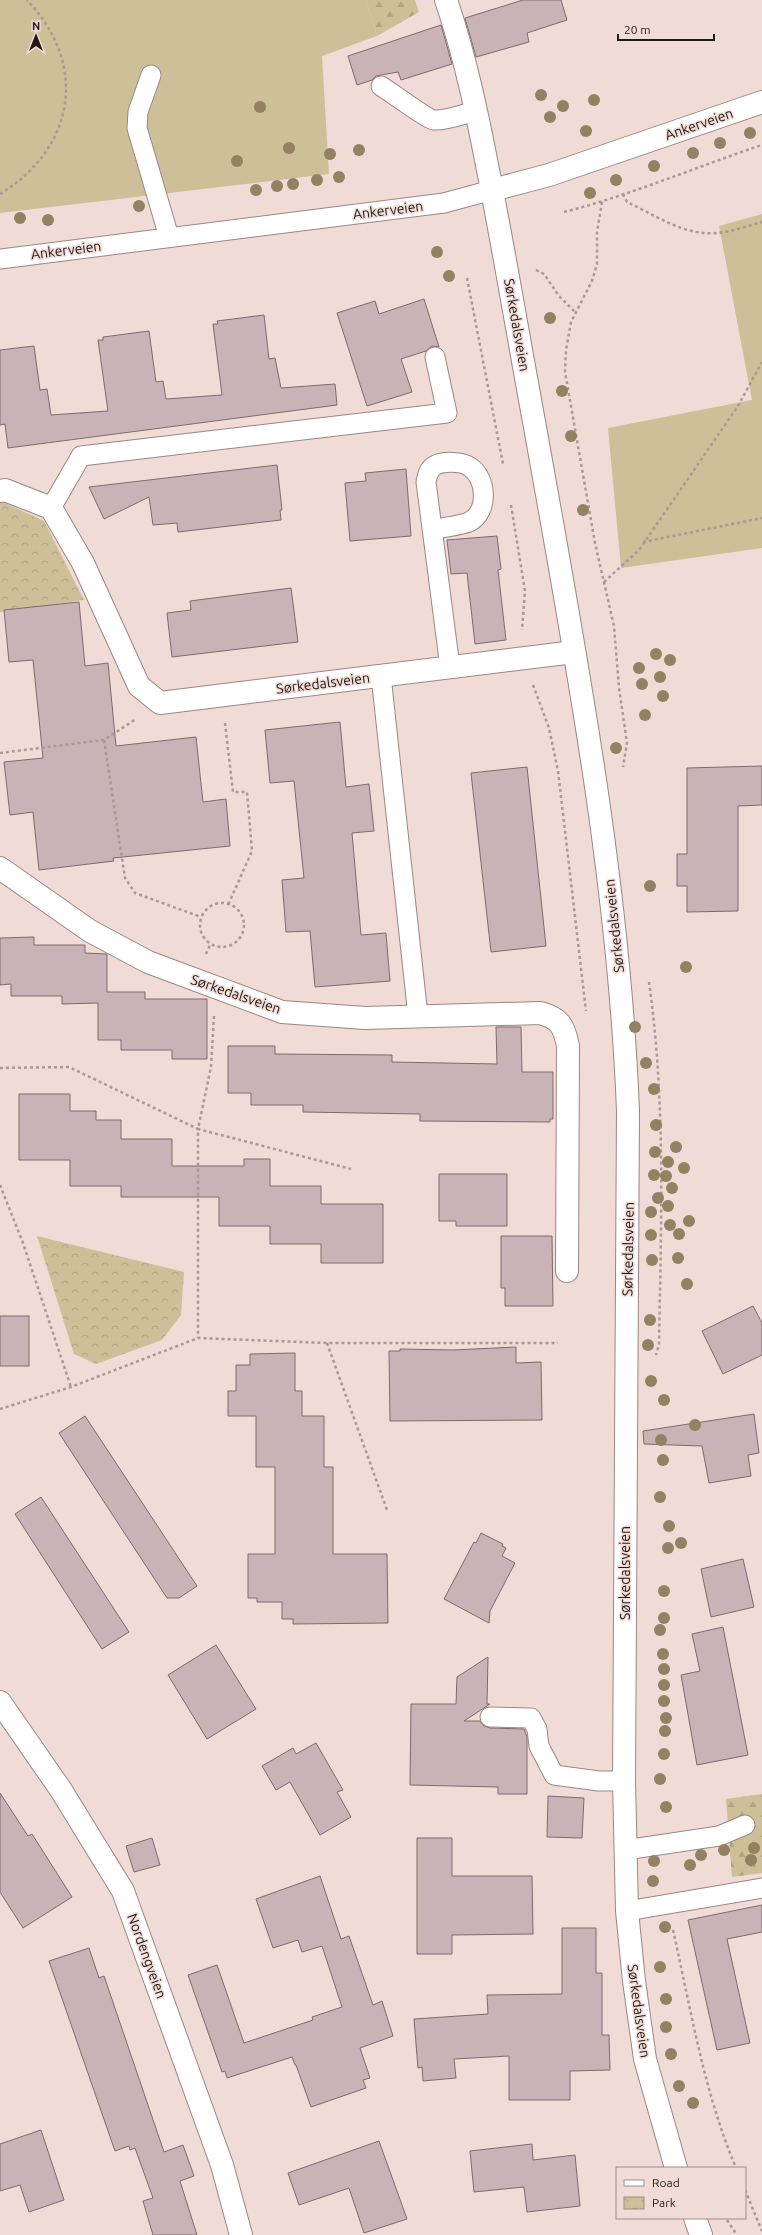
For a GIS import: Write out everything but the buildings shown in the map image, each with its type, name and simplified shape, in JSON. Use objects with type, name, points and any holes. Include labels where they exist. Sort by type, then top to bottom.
[{"type":"street","name":"Sørkedalsveien","points":[[446,0],[470,78],[492,190],[574,652],[608,867],[625,1050],[628,1211],[624,1781],[627,1911],[634,1981],[645,2059],[676,2167]]},
{"type":"street","name":"Ankerveien","points":[[492,190],[549,175],[762,102]]},
{"type":"street","points":[[0,491],[5,490],[51,508],[84,563],[140,686],[160,703]]},
{"type":"street","name":"Sørkedalsveien","points":[[160,703],[574,652]]},
{"type":"street","name":"Sørkedalsveien","points":[[0,868],[90,931],[148,962],[282,1012],[365,1018],[540,1013],[554,1017],[565,1030],[568,1046],[567,1271]]},
{"type":"street","name":"Nordengveien","points":[[0,1702],[61,1790],[122,1891],[222,2164],[241,2235]]},
{"type":"street","points":[[695,2219],[701,2235]]},
{"type":"lane","points":[[150,76],[138,112],[137,128],[169,237]]},
{"type":"lane","points":[[381,86],[412,106],[422,116],[432,121],[476,111]]},
{"type":"lane","name":"Ankerveien","points":[[0,259],[444,203],[492,190]]},
{"type":"lane","points":[[51,508],[81,456],[448,413],[435,357]]},
{"type":"lane","points":[[433,530],[450,667]]},
{"type":"lane","points":[[381,676],[418,1016]]},
{"type":"lane","points":[[490,1717],[531,1718],[537,1729],[539,1746],[554,1775],[599,1781],[624,1781]]},
{"type":"lane","points":[[625,1850],[719,1836],[745,1825]]},
{"type":"lane","points":[[627,1911],[762,1888]]},
{"type":"path","points":[[0,194],[36,166],[48,151],[57,134],[67,97],[67,80],[59,50],[43,21],[27,0]]},
{"type":"path","points":[[564,212],[602,202],[762,145]]},
{"type":"path","points":[[623,194],[626,202],[683,229],[705,233],[729,231],[762,222]]},
{"type":"path","points":[[602,202],[597,232],[597,264],[592,281],[571,322],[568,336],[565,372],[595,543],[614,626],[619,688],[627,743],[622,770]]},
{"type":"path","points":[[532,269],[544,274],[559,296],[576,313]]},
{"type":"path","points":[[467,278],[504,465]]},
{"type":"path","points":[[604,582],[639,550],[738,406],[762,362]]},
{"type":"path","points":[[511,504],[525,591],[522,639],[524,658],[527,673],[549,728],[558,771],[582,967],[586,1017]]},
{"type":"path","points":[[644,542],[762,518]]},
{"type":"path","points":[[222,695],[233,792],[247,792],[252,851],[229,903]]},
{"type":"path","points":[[0,753],[104,740],[160,703]]},
{"type":"path","points":[[104,740],[125,878],[135,893],[201,917]]},
{"type":"path","points":[[215,903],[229,903],[244,918],[242,937],[229,947],[210,945],[201,935],[201,917],[215,903]]},
{"type":"path","points":[[649,976],[654,1017],[658,1076],[662,1196],[659,1345],[655,1358]]},
{"type":"path","points":[[198,1338],[198,1129],[211,1067],[216,987]]},
{"type":"path","points":[[0,1068],[69,1067],[198,1129],[351,1169]]},
{"type":"path","points":[[0,1185],[23,1243],[71,1387]]},
{"type":"path","points":[[0,1409],[71,1387],[198,1338],[327,1342],[558,1342]]},
{"type":"path","points":[[327,1342],[387,1510]]},
{"type":"path","points":[[659,1905],[670,1916],[689,2008],[721,2132],[736,2167]]},
{"type":"path","points":[[746,2192],[762,2231]]},
{"type":"path","points":[[727,2219],[736,2235]]},
{"type":"green space","points":[[0,0],[366,0],[377,36],[322,56],[329,174],[0,213]]},
{"type":"green space","points":[[366,0],[415,0],[419,12],[377,36]]},
{"type":"green space","points":[[762,214],[762,548],[621,568],[608,428],[752,400],[719,226]]},
{"type":"green space","points":[[3,502],[44,521],[84,600],[0,612],[0,503]]},
{"type":"green space","points":[[37,1236],[184,1272],[181,1315],[162,1340],[96,1364],[74,1354]]},
{"type":"green space","points":[[762,1794],[762,1873],[732,1877],[726,1799]]}]
